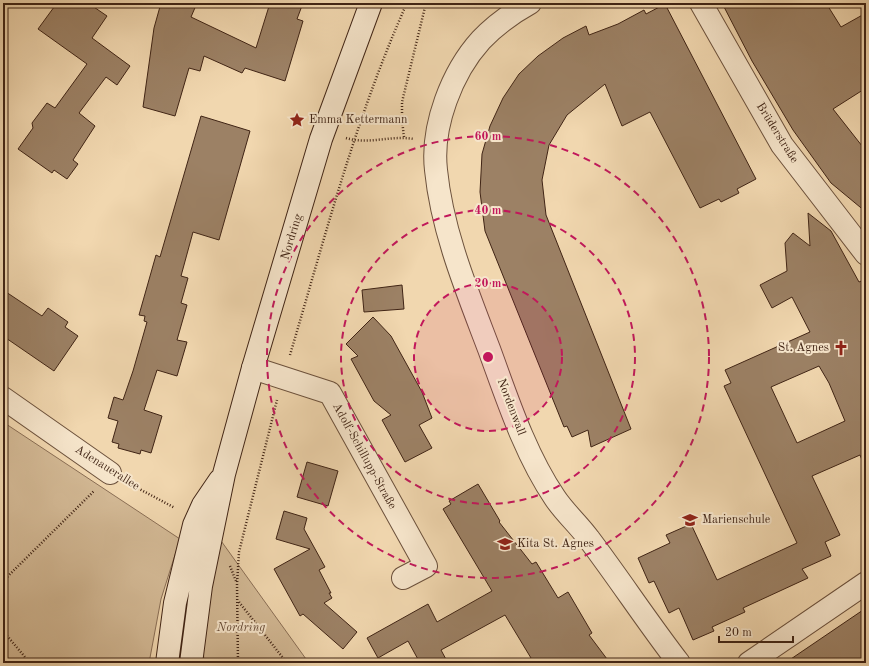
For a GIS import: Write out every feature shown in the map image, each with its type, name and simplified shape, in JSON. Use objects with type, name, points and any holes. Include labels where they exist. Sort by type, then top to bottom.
[{"type":"street","name":"Nordring","points":[[191,663],[201,586],[224,474],[253,368],[323,135],[371,3]]},
{"type":"street","name":"Nordenwall","points":[[530,3],[497,24],[481,41],[464,63],[452,88],[441,117],[436,143],[436,169],[447,232],[476,316],[524,440],[555,498],[589,539],[678,663]]},
{"type":"street","name":"Brüderstraße","points":[[701,3],[782,145],[866,254]]},
{"type":"street","name":"Adolf-Schillupp-Straße","points":[[253,368],[330,393],[426,566],[403,578]]},
{"type":"street","name":"Adenauerallee","points":[[3,398],[110,473]]},
{"type":"street","name":"Nordring","points":[[167,662],[175,603],[194,525],[203,505],[224,474]]},
{"type":"street","points":[[749,663],[866,583]]},
{"type":"path","points":[[238,663],[239,552],[283,378],[353,140],[387,49],[407,3]]},
{"type":"path","points":[[404,137],[402,102],[426,3]]},
{"type":"path","points":[[360,141],[398,138]]},
{"type":"path","points":[[3,581],[86,500],[110,473]]},
{"type":"path","name":"Adenauerallee","points":[[110,473],[176,509],[194,525]]},
{"type":"path","points":[[238,601],[287,663]]},
{"type":"path","points":[[3,630],[30,663]]},
{"type":"green space","points":[[3,422],[180,539],[161,599],[149,663],[3,663]]},
{"type":"green space","name":"Nordring","points":[[219,538],[306,659],[312,663],[204,663],[203,648],[205,616]]},
{"type":"building","points":[[57,3],[88,3],[107,16],[92,38],[130,66],[117,85],[106,77],[79,113],[95,126],[73,160],[78,164],[67,179],[54,170],[52,173],[18,149],[33,128],[32,123],[47,103],[55,108],[87,64],[38,29]]},
{"type":"building","points":[[161,3],[197,3],[191,17],[256,48],[270,3],[303,3],[297,19],[303,21],[285,81],[245,68],[242,73],[204,56],[200,71],[189,68],[175,116],[143,107],[154,28]]},
{"type":"building","points":[[722,3],[826,3],[841,27],[866,13],[866,88],[833,109],[866,151],[866,212],[831,183],[793,130],[752,61]]},
{"type":"building","points":[[665,4],[756,179],[737,189],[739,193],[721,202],[719,199],[700,208],[650,112],[622,126],[605,84],[567,115],[549,145],[542,180],[546,215],[631,429],[591,447],[588,430],[572,437],[567,426],[564,427],[485,231],[480,192],[482,154],[490,126],[503,98],[519,74],[538,56],[563,38],[586,26],[589,35],[618,24],[644,10],[646,14]]},
{"type":"building","points":[[201,116],[250,131],[219,240],[193,232],[181,276],[188,278],[181,303],[187,305],[177,340],[187,342],[177,376],[157,370],[144,410],[162,416],[151,453],[141,450],[140,454],[118,448],[119,444],[112,442],[118,421],[108,418],[114,397],[123,400],[133,371],[147,322],[144,321],[145,316],[139,315],[156,255],[160,257]]},
{"type":"building","points":[[808,213],[831,231],[859,282],[866,279],[866,470],[860,455],[812,476],[840,535],[825,542],[831,556],[802,569],[808,578],[743,608],[745,612],[712,627],[714,631],[693,640],[679,608],[669,613],[654,581],[649,583],[638,558],[670,543],[666,535],[691,524],[717,580],[797,543],[724,386],[731,383],[725,370],[810,332],[792,297],[772,308],[760,285],[787,271],[785,243],[793,233],[810,246]],"holes":[[[819,366],[829,383],[845,421],[797,443],[771,387]]]},
{"type":"building","points":[[402,285],[404,309],[364,312],[362,290]]},
{"type":"building","points":[[3,290],[42,316],[48,308],[68,322],[65,327],[78,336],[54,371],[3,336]]},
{"type":"building","points":[[373,317],[391,336],[422,392],[432,418],[419,425],[432,448],[405,462],[382,420],[391,415],[374,401],[351,359],[358,356],[346,344]]},
{"type":"building","points":[[307,462],[338,471],[328,506],[297,497]]},
{"type":"building","points":[[478,484],[500,521],[499,522],[532,564],[536,562],[558,598],[568,592],[592,633],[589,635],[610,663],[534,663],[505,615],[441,650],[448,663],[420,663],[408,641],[378,658],[367,638],[428,604],[437,622],[492,591],[443,509],[451,504],[449,501]]},
{"type":"building","points":[[284,511],[307,518],[304,529],[325,567],[319,570],[332,598],[324,603],[357,632],[343,649],[303,614],[300,616],[274,569],[310,549],[276,539]]},
{"type":"building","points":[[866,608],[866,663],[785,663]]},
{"type":"place","name":"Emma Kettermann","points":[[297,120]]},
{"type":"place","name":"St. Agnes","points":[[841,348]]},
{"type":"place","name":"Marienschule","points":[[690,520]]},
{"type":"place","name":"Kita St. Agnes","points":[[505,544]]}]
